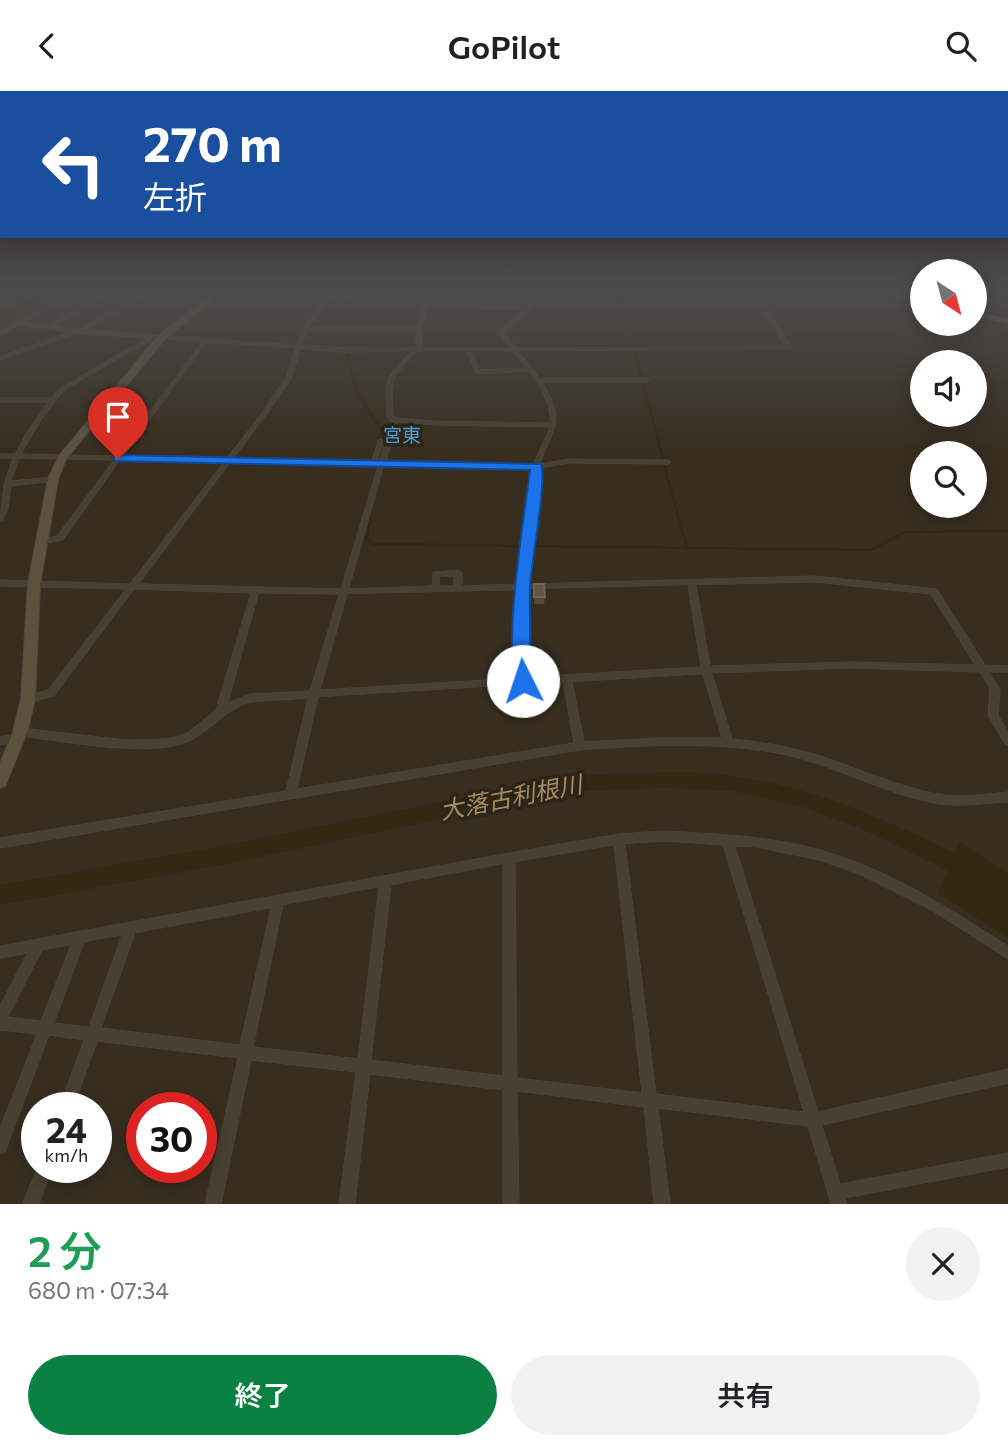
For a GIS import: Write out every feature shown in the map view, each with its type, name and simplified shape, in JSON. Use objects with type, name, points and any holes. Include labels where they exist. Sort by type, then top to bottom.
[{"type":"street","points":[[0,358],[41,344]]},
{"type":"street","points":[[0,518],[6,509],[7,484],[38,418],[51,400],[62,389],[137,344]]},
{"type":"street","points":[[0,782],[19,735],[28,699],[34,584],[53,479],[62,458],[152,344]]},
{"type":"street","points":[[41,542],[60,538],[203,344]]},
{"type":"street","points":[[244,344],[415,351],[511,347],[789,348],[787,344]]},
{"type":"street","points":[[28,699],[51,693],[288,379],[300,344]]},
{"type":"street","points":[[419,344],[393,376],[389,389],[390,418],[427,424],[474,422],[552,425]]},
{"type":"street","points":[[509,344],[546,391],[554,416],[548,444],[540,453],[536,467],[523,585],[523,681]]},
{"type":"street","points":[[469,350],[478,372],[530,369]]},
{"type":"street","points":[[539,380],[646,380]]},
{"type":"street","points":[[0,400],[51,400]]},
{"type":"street","points":[[290,795],[314,694],[376,465],[389,439],[397,437],[394,420]]},
{"type":"street","points":[[0,456],[536,467],[568,461],[668,462]]},
{"type":"street","points":[[7,484],[53,479]]},
{"type":"street","points":[[436,588],[436,574],[458,573],[458,587]]},
{"type":"street","points":[[0,583],[343,592],[815,579],[934,591],[995,689],[993,715],[1008,741]]},
{"type":"street","points":[[692,582],[706,670],[728,743]]},
{"type":"street","points":[[221,709],[256,589]]},
{"type":"street","points":[[0,741],[19,735],[102,742],[171,743],[196,733],[221,709],[250,698],[706,670],[850,665],[1008,669]]},
{"type":"street","points":[[567,679],[580,746]]},
{"type":"street","points":[[0,843],[580,746],[656,740],[728,743],[781,750],[821,760],[936,799],[1008,797]]},
{"type":"street","points":[[0,952],[509,858],[619,839],[665,837],[757,842],[823,856],[864,871],[937,907],[1008,953]]},
{"type":"street","points":[[619,839],[662,1204]]},
{"type":"street","points":[[727,839],[837,1198],[1008,1160]]},
{"type":"street","points":[[509,858],[511,1204]]},
{"type":"street","points":[[347,1204],[386,881]]},
{"type":"street","points":[[214,1204],[278,901]]},
{"type":"street","points":[[72,1092],[131,928]]},
{"type":"street","points":[[0,1147],[80,937]]},
{"type":"street","points":[[38,945],[0,1021],[814,1120],[1008,1076]]},
{"type":"street","points":[[31,1204],[39,1183]]},
{"type":"shaded area","points":[[959,842],[1008,873],[1008,938],[938,893]]},
{"type":"building","points":[[534,584],[544,584],[545,597],[534,597]]},
{"type":"waterway","points":[[346,344],[355,384],[385,434],[382,454]]},
{"type":"waterway","points":[[633,344],[684,539]]},
{"type":"waterway","points":[[367,538],[371,512]]},
{"type":"waterway","points":[[892,539],[905,532],[1008,531]]},
{"type":"waterway","points":[[684,537],[686,548]]},
{"type":"waterway","points":[[686,548],[871,550],[896,537]]},
{"type":"waterway","points":[[367,538],[372,544],[686,548]]},
{"type":"waterway","name":"大落古利根川","points":[[0,895],[216,856],[575,783],[666,780],[733,783],[803,799],[871,824],[969,871]]},
{"type":"district","name":"宮東","points":[[402,435]]},
{"type":"route","points":[[118,459],[536,467],[523,585],[523,681]]}]
